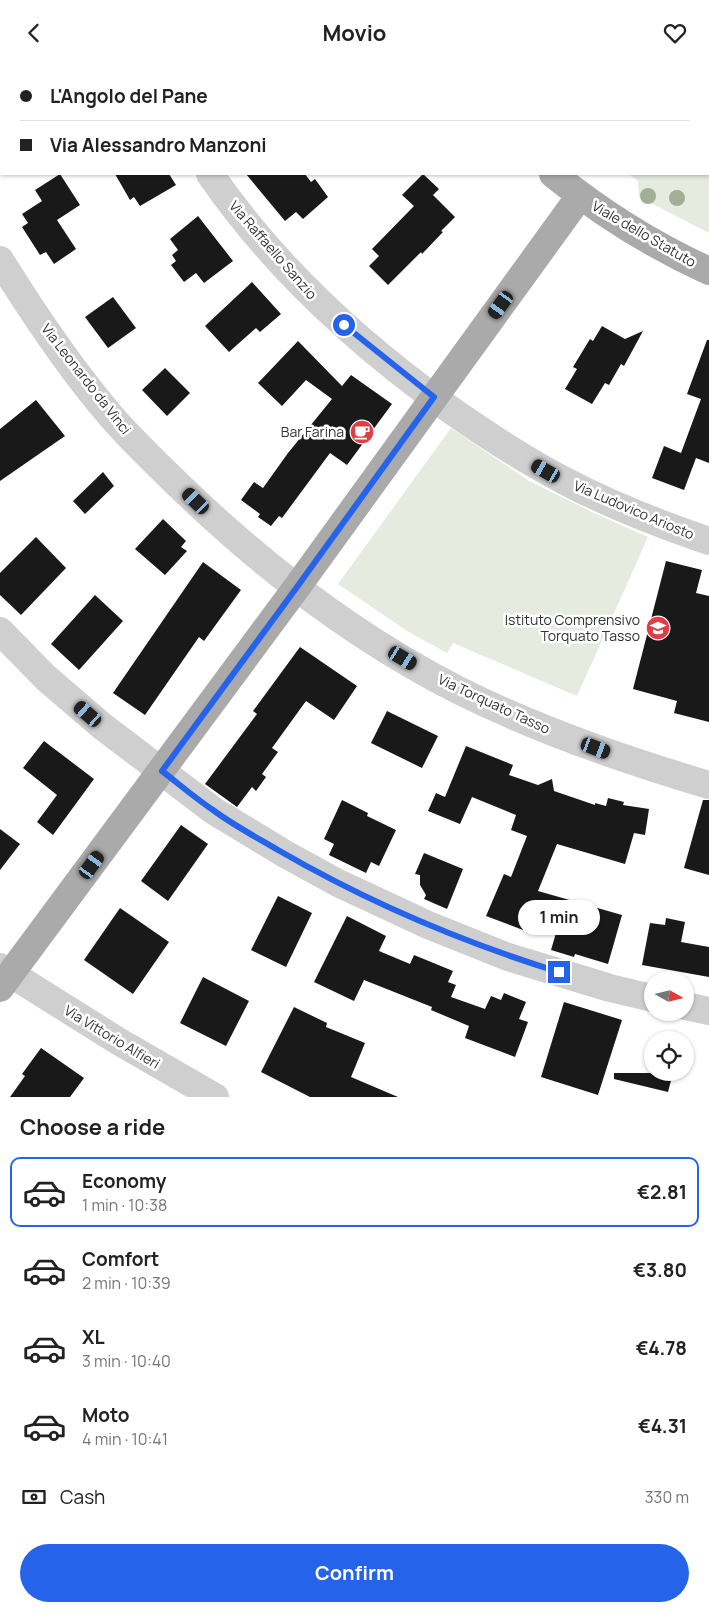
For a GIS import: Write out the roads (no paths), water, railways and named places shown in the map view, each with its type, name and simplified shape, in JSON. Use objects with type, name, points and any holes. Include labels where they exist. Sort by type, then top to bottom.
[{"type":"main road","name":"Viale dello Statuto","points":[[554,175],[580,196],[686,261],[709,271]]},
{"type":"main road","points":[[3,977],[162,771],[580,196]]},
{"type":"street","name":"Via Raffaello Sanzio","points":[[211,175],[253,232],[287,271],[354,335],[434,397]]},
{"type":"street","name":"Via Leonardo da Vinci","points":[[0,259],[21,294],[111,416],[147,455],[221,525],[297,587]]},
{"type":"street","name":"Via Ludovico Ariosto","points":[[434,397],[513,452],[564,481],[657,523],[709,541]]},
{"type":"street","name":"Via Torquato Tasso","points":[[297,587],[336,616],[459,690],[538,725],[626,759],[709,785]]},
{"type":"street","points":[[0,631],[46,678],[102,725],[214,811],[262,841],[338,883],[428,925],[508,957],[610,988],[644,996]]},
{"type":"street","name":"Via Vittorio Alfieri","points":[[3,977],[215,1097]]},
{"type":"street","points":[[694,1007],[709,1011]]},
{"type":"place","name":"Bar Farina","points":[[362,432]]},
{"type":"place","name":"Istituto Comprensivo Torquato Tasso","points":[[658,628]]}]
